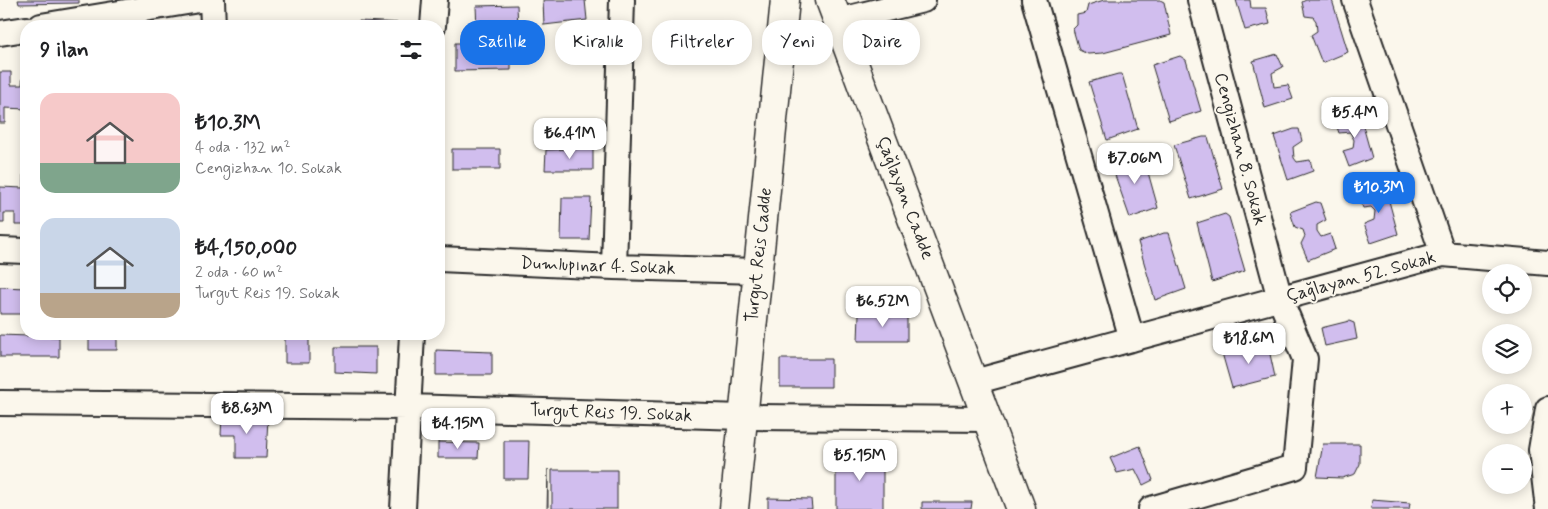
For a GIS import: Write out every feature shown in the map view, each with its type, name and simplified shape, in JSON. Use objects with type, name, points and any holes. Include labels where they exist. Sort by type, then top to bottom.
[{"type":"street","points":[[77,20],[199,0]]},
{"type":"street","points":[[212,0],[213,20]]},
{"type":"street","points":[[433,20],[435,0]]},
{"type":"street","points":[[614,268],[622,0]]},
{"type":"street","name":"Turgut Reis Cadde","points":[[734,509],[785,0]]},
{"type":"street","points":[[834,10],[924,0]]},
{"type":"street","points":[[1034,0],[1132,339]]},
{"type":"street","name":"Cengizhan 8. Sokak","points":[[1150,509],[1295,467],[1305,359],[1280,299],[1200,0]]},
{"type":"street","points":[[1355,0],[1443,254]]},
{"type":"street","name":"Çağlayan Cadde","points":[[834,10],[1021,509]]},
{"type":"street","points":[[0,32],[20,30]]},
{"type":"street","points":[[0,250],[20,251]]},
{"type":"street","name":"Çağlayan 52. Sokak","points":[[974,382],[1443,254],[1548,263]]},
{"type":"street","name":"Dumlupınar 4. Sokak","points":[[445,259],[614,268],[758,271]]},
{"type":"street","points":[[402,509],[412,340]]},
{"type":"street","name":"Turgut Reis 19. Sokak","points":[[0,403],[408,407],[743,417],[987,419]]},
{"type":"street","points":[[1548,409],[1541,450],[1548,509]]},
{"type":"building","points":[[18,0],[79,0],[79,3],[19,4]]},
{"type":"building","points":[[543,0],[585,0],[587,20],[555,20],[555,24],[545,25]]},
{"type":"building","points":[[1104,0],[1160,0],[1164,2],[1171,35],[1103,53],[1088,54],[1079,50],[1073,29],[1077,25],[1077,15],[1086,13],[1088,5]]},
{"type":"building","points":[[1236,0],[1250,0],[1251,8],[1266,8],[1270,24],[1245,30]]},
{"type":"building","points":[[1306,0],[1332,0],[1348,52],[1322,63],[1311,35],[1317,31],[1316,21],[1313,17],[1305,16],[1302,2]]},
{"type":"building","points":[[517,5],[518,20],[477,20],[476,6]]},
{"type":"building","points":[[455,43],[460,43],[460,65],[511,65],[511,70],[455,71]]},
{"type":"building","points":[[1277,54],[1283,67],[1272,73],[1274,87],[1288,85],[1293,99],[1265,108],[1253,61]]},
{"type":"building","points":[[1180,56],[1186,60],[1201,111],[1169,121],[1152,65]]},
{"type":"building","points":[[0,72],[11,72],[11,85],[20,85],[20,109],[5,108],[5,123],[0,123]]},
{"type":"building","points":[[1122,74],[1138,129],[1107,140],[1089,82]]},
{"type":"building","points":[[1357,112],[1360,115],[1372,158],[1349,167],[1343,151],[1353,148],[1354,140],[1350,132],[1339,133],[1335,121]]},
{"type":"building","points":[[1299,129],[1302,141],[1293,147],[1294,158],[1297,162],[1310,160],[1313,171],[1288,180],[1274,136]]},
{"type":"building","points":[[1208,137],[1223,189],[1191,199],[1174,145]]},
{"type":"building","points":[[593,148],[593,170],[545,170],[546,150]]},
{"type":"building","points":[[452,149],[500,149],[500,169],[452,169]]},
{"type":"building","points":[[1138,154],[1144,158],[1158,208],[1130,218],[1111,164]]},
{"type":"building","points":[[0,187],[20,188],[20,225],[15,225],[15,213],[4,213],[4,223],[0,223]]},
{"type":"building","points":[[1380,187],[1386,190],[1398,234],[1371,243],[1364,224],[1374,220],[1375,211],[1371,207],[1363,208],[1357,192]]},
{"type":"building","points":[[562,198],[591,198],[589,240],[561,240]]},
{"type":"building","points":[[1316,202],[1320,203],[1326,220],[1317,225],[1317,231],[1321,237],[1330,234],[1335,249],[1308,260],[1301,244],[1305,236],[1303,230],[1295,227],[1290,212]]},
{"type":"building","points":[[1225,214],[1229,217],[1245,271],[1212,282],[1197,223]]},
{"type":"building","points":[[1169,233],[1186,289],[1155,300],[1138,242]]},
{"type":"building","points":[[0,287],[20,288],[20,314],[0,314]]},
{"type":"building","points":[[859,314],[907,314],[907,341],[858,341]]},
{"type":"building","points":[[1349,321],[1354,323],[1357,339],[1325,346],[1321,328]]},
{"type":"building","points":[[0,335],[20,336],[20,340],[59,340],[59,357],[0,357]]},
{"type":"building","points":[[89,340],[117,340],[117,350],[89,350]]},
{"type":"building","points":[[285,340],[309,340],[309,363],[285,363]]},
{"type":"building","points":[[1262,342],[1268,345],[1275,377],[1232,388],[1222,353]]},
{"type":"building","points":[[335,347],[376,347],[376,374],[335,372]]},
{"type":"building","points":[[436,350],[492,352],[492,375],[436,375]]},
{"type":"building","points":[[780,359],[831,359],[831,387],[780,387]]},
{"type":"building","points":[[222,415],[268,417],[266,458],[236,458],[236,435],[221,435]]},
{"type":"building","points":[[504,441],[529,441],[528,479],[504,479]]},
{"type":"building","points":[[438,442],[479,443],[478,458],[438,458]]},
{"type":"building","points":[[1323,444],[1360,444],[1360,464],[1355,474],[1342,478],[1317,477]]},
{"type":"building","points":[[1140,446],[1153,480],[1143,485],[1135,469],[1117,473],[1110,458]]},
{"type":"building","points":[[836,454],[883,454],[883,509],[836,509]]},
{"type":"building","points":[[548,469],[548,509],[547,509]]},
{"type":"building","points":[[552,470],[617,470],[617,509],[552,509]]},
{"type":"building","points":[[768,498],[811,499],[812,509],[768,509]]},
{"type":"building","points":[[1372,500],[1410,503],[1409,509],[1371,509]]},
{"type":"building","points":[[922,502],[972,502],[971,509],[922,509]]}]
